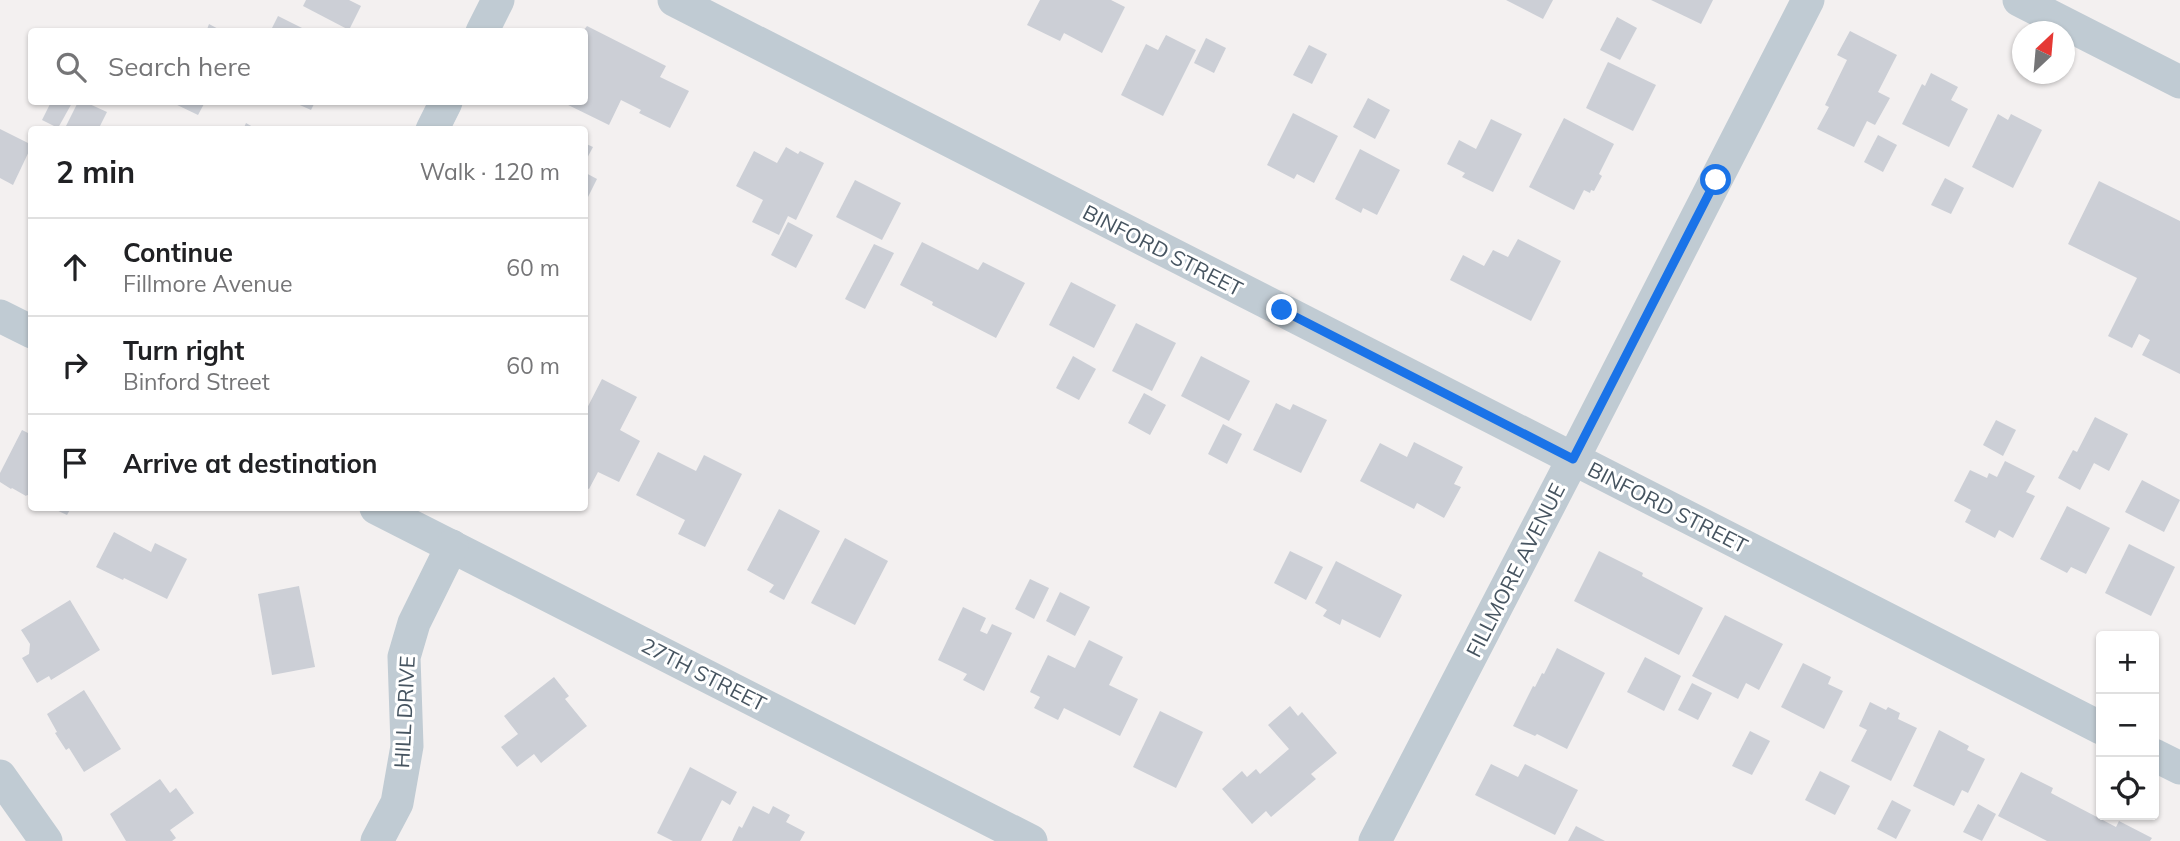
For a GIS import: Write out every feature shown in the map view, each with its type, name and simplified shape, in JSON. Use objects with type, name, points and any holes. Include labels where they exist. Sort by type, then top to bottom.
[{"type":"street","points":[[484,28],[498,0]]},
{"type":"street","name":"BINFORD STREET","points":[[674,0],[2096,725]]},
{"type":"street","name":"FILLMORE AVENUE","points":[[1375,841],[1808,0]]},
{"type":"street","points":[[2020,0],[2180,82]]},
{"type":"street","points":[[434,126],[444,105]]},
{"type":"street","points":[[0,316],[28,330]]},
{"type":"street","name":"27TH STREET","points":[[382,511],[1031,841]]},
{"type":"street","name":"HILL DRIVE","points":[[377,841],[397,803],[407,746],[404,657],[414,623],[452,546]]},
{"type":"street","points":[[2158,757],[2180,768]]},
{"type":"street","points":[[0,776],[46,841]]},
{"type":"building","points":[[306,0],[349,0],[361,6],[350,28],[345,28],[303,6]]},
{"type":"building","points":[[1040,0],[1111,0],[1125,7],[1102,53],[1064,33],[1060,41],[1027,25]]},
{"type":"building","points":[[1506,0],[1553,0],[1543,19]]},
{"type":"building","points":[[1651,0],[1713,0],[1701,24]]},
{"type":"building","points":[[278,16],[302,28],[272,28]]},
{"type":"building","points":[[1617,17],[1637,28],[1620,60],[1600,50]]},
{"type":"building","points":[[587,26],[666,66],[660,77],[689,91],[670,128],[639,113],[641,110],[621,100],[609,125],[568,105],[588,105],[588,28],[586,28]]},
{"type":"building","points":[[1850,31],[1897,55],[1878,92],[1890,98],[1875,125],[1867,121],[1854,147],[1817,129],[1829,107],[1825,105],[1847,60],[1837,55]]},
{"type":"building","points":[[1166,35],[1196,50],[1163,116],[1121,95],[1146,44],[1158,50]]},
{"type":"building","points":[[1206,38],[1226,48],[1214,73],[1194,63]]},
{"type":"building","points":[[1309,45],[1327,54],[1312,84],[1293,75]]},
{"type":"building","points":[[1608,62],[1656,85],[1633,131],[1586,108]]},
{"type":"building","points":[[1931,73],[1958,87],[1951,100],[1968,109],[1949,147],[1902,124],[1922,84],[1925,86]]},
{"type":"building","points":[[1368,98],[1390,110],[1375,139],[1353,127]]},
{"type":"building","points":[[50,105],[71,105],[59,126],[42,120]]},
{"type":"building","points":[[76,105],[92,105],[107,112],[100,126],[66,126]]},
{"type":"building","points":[[177,105],[203,105],[198,115]]},
{"type":"building","points":[[300,105],[314,105],[311,110]]},
{"type":"building","points":[[1293,113],[1338,136],[1314,183],[1297,174],[1294,179],[1267,165]]},
{"type":"building","points":[[1998,114],[2008,120],[2011,114],[2042,130],[2013,188],[1972,167]]},
{"type":"building","points":[[1564,118],[1614,144],[1594,191],[1591,190],[1590,193],[1584,190],[1574,210],[1529,187]]},
{"type":"building","points":[[1491,119],[1522,134],[1493,192],[1462,177],[1465,173],[1447,164],[1459,140],[1476,149]]},
{"type":"building","points":[[0,129],[28,143],[28,153],[13,185],[0,178]]},
{"type":"building","points":[[1878,135],[1897,145],[1883,172],[1864,162]]},
{"type":"building","points":[[786,147],[824,163],[796,220],[788,216],[779,235],[752,222],[763,200],[736,186],[754,151],[777,163]]},
{"type":"building","points":[[1360,149],[1400,170],[1377,215],[1363,208],[1361,213],[1335,199]]},
{"type":"building","points":[[588,174],[597,179],[588,197]]},
{"type":"building","points":[[1945,178],[1964,188],[1951,214],[1931,205]]},
{"type":"building","points":[[855,180],[901,203],[882,240],[836,217]]},
{"type":"building","points":[[2099,181],[2180,221],[2180,374],[2142,355],[2150,340],[2139,334],[2132,348],[2108,336],[2137,278],[2068,244]]},
{"type":"building","points":[[788,222],[813,235],[796,268],[771,255]]},
{"type":"building","points":[[1518,239],[1561,261],[1531,321],[1450,280],[1463,255],[1484,266],[1493,250],[1508,257]]},
{"type":"building","points":[[922,242],[978,270],[983,262],[1025,283],[996,338],[900,285]]},
{"type":"building","points":[[874,244],[894,253],[865,309],[845,299]]},
{"type":"building","points":[[1071,282],[1116,305],[1094,348],[1049,325]]},
{"type":"building","points":[[1136,323],[1176,343],[1152,391],[1112,371]]},
{"type":"building","points":[[1073,356],[1096,369],[1079,400],[1056,388]]},
{"type":"building","points":[[1201,356],[1250,381],[1229,421],[1181,396]]},
{"type":"building","points":[[602,379],[637,397],[620,430],[640,441],[619,482],[598,472],[589,489],[588,489],[588,406]]},
{"type":"building","points":[[1144,393],[1166,405],[1150,435],[1128,423]]},
{"type":"building","points":[[1276,403],[1290,410],[1293,404],[1327,420],[1301,473],[1253,450]]},
{"type":"building","points":[[2095,417],[2128,434],[2109,471],[2094,463],[2080,490],[2058,478],[2073,450],[2077,452]]},
{"type":"building","points":[[1996,420],[2016,430],[2003,456],[1983,445]]},
{"type":"building","points":[[1223,424],[1242,434],[1227,464],[1208,454]]},
{"type":"building","points":[[22,430],[28,433],[28,495],[0,482],[0,473]]},
{"type":"building","points":[[1414,442],[1463,467],[1454,484],[1461,487],[1444,518],[1417,503],[1414,509],[1360,481],[1380,443],[1407,457]]},
{"type":"building","points":[[658,452],[696,471],[704,455],[742,474],[705,547],[678,534],[685,520],[636,495]]},
{"type":"building","points":[[2005,461],[2035,476],[2026,492],[2035,496],[2013,538],[1999,530],[1995,538],[1965,522],[1971,510],[1954,501],[1970,470],[1987,478],[1989,473],[1997,477]]},
{"type":"building","points":[[2142,480],[2180,500],[2164,532],[2125,512]]},
{"type":"building","points":[[2067,506],[2110,528],[2086,574],[2071,567],[2067,573],[2040,559]]},
{"type":"building","points":[[779,509],[820,531],[784,600],[769,592],[774,585],[747,570]]},
{"type":"building","points":[[114,532],[151,552],[155,543],[187,559],[167,599],[96,567]]},
{"type":"building","points":[[845,538],[888,561],[855,625],[811,603]]},
{"type":"building","points":[[2129,544],[2175,567],[2151,616],[2105,593]]},
{"type":"building","points":[[1290,551],[1323,567],[1306,600],[1274,583]]},
{"type":"building","points":[[1599,551],[1703,608],[1679,655],[1574,601]]},
{"type":"building","points":[[1336,561],[1402,595],[1380,638],[1342,619],[1340,625],[1323,616],[1327,610],[1315,603]]},
{"type":"building","points":[[1030,579],[1049,588],[1034,619],[1015,609]]},
{"type":"building","points":[[299,586],[315,667],[272,675],[258,594]]},
{"type":"building","points":[[1060,592],[1090,607],[1075,636],[1046,621]]},
{"type":"building","points":[[70,600],[100,650],[51,680],[49,676],[37,683],[22,658],[29,654],[30,644],[21,630]]},
{"type":"building","points":[[963,607],[986,618],[980,631],[987,634],[992,624],[1012,633],[984,691],[963,680],[967,674],[938,660]]},
{"type":"building","points":[[1725,615],[1783,644],[1759,690],[1746,683],[1738,699],[1692,676]]},
{"type":"building","points":[[1089,640],[1123,657],[1109,685],[1138,699],[1120,736],[1064,708],[1058,720],[1034,708],[1040,697],[1030,692],[1048,655],[1075,668]]},
{"type":"building","points":[[1557,648],[1605,673],[1567,749],[1513,726],[1533,686],[1535,687],[1542,673],[1544,674]]},
{"type":"building","points":[[1645,657],[1681,676],[1664,711],[1627,692]]},
{"type":"building","points":[[1803,663],[1831,677],[1828,684],[1843,691],[1824,729],[1781,707]]},
{"type":"building","points":[[554,677],[569,696],[565,699],[587,726],[541,763],[534,754],[517,767],[501,747],[518,734],[504,716]]},
{"type":"building","points":[[1692,683],[1712,693],[1698,720],[1678,710]]},
{"type":"building","points":[[84,690],[121,749],[84,772],[69,748],[66,750],[55,733],[57,732],[47,714]]},
{"type":"building","points":[[1870,702],[1900,713],[1898,719],[1917,728],[1891,781],[1851,761],[1867,730],[1859,726]]},
{"type":"building","points":[[1290,706],[1298,716],[1302,712],[1337,753],[1311,774],[1316,779],[1271,817],[1266,811],[1252,824],[1222,789],[1242,771],[1247,777],[1256,769],[1260,774],[1289,749],[1268,725]]},
{"type":"building","points":[[1160,711],[1203,732],[1176,788],[1133,767]]},
{"type":"building","points":[[1939,730],[1969,746],[1967,750],[1985,759],[1968,793],[1962,790],[1954,806],[1913,786]]},
{"type":"building","points":[[1750,731],[1770,741],[1752,775],[1732,766]]},
{"type":"building","points":[[1491,764],[1518,777],[1525,764],[1578,790],[1555,835],[1475,795]]},
{"type":"building","points":[[690,767],[737,792],[730,805],[722,800],[701,841],[673,841],[657,833]]},
{"type":"building","points":[[1820,771],[1850,786],[1835,815],[1805,800]]},
{"type":"building","points":[[2021,772],[2053,788],[2051,793],[2096,817],[2096,820],[2103,820],[2116,827],[2119,821],[2152,838],[2150,841],[2047,841],[1998,816]]},
{"type":"building","points":[[160,779],[170,793],[176,788],[194,813],[170,830],[176,838],[172,841],[126,841],[110,814]]},
{"type":"building","points":[[1892,800],[1911,810],[1896,839],[1877,829]]},
{"type":"building","points":[[1978,804],[1996,814],[1982,841],[1963,832]]},
{"type":"building","points":[[753,806],[769,814],[773,806],[790,815],[786,822],[805,832],[800,841],[732,841]]},
{"type":"building","points":[[1576,826],[1605,841],[1568,841]]},
{"type":"route","points":[[1282,310],[1573,459],[1716,180]]}]
